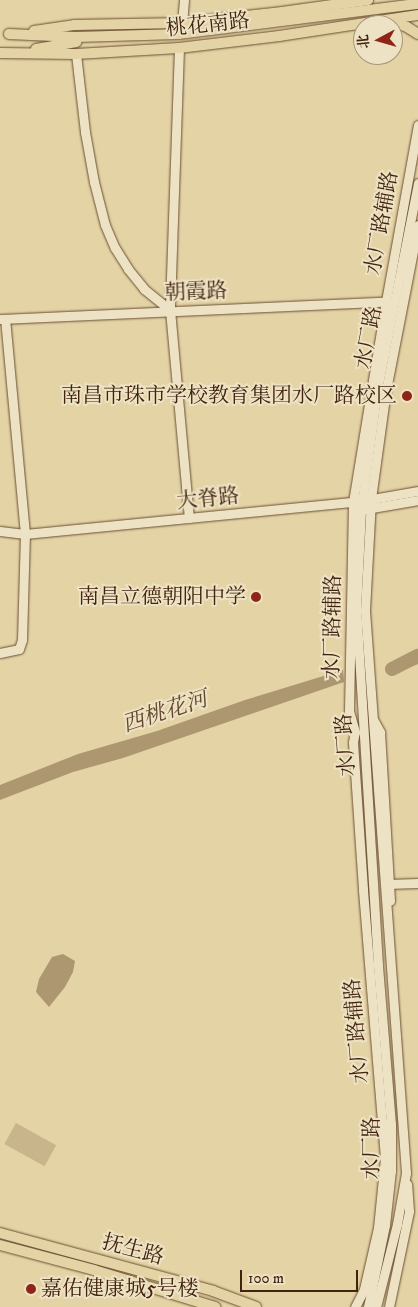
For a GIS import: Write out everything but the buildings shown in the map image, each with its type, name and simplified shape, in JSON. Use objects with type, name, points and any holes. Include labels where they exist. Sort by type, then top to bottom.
[{"type":"main road","name":"桃花南路","points":[[5,34],[74,25],[182,23],[368,0]]},
{"type":"main road","points":[[5,53],[76,39],[179,34],[418,4]]},
{"type":"main road","points":[[5,34],[76,39],[188,37],[418,8]]},
{"type":"main road","name":"桃花南路","points":[[403,17],[418,15]]},
{"type":"main road","name":"桃花南路","points":[[5,53],[76,54],[179,48],[353,25]]},
{"type":"main road","points":[[403,26],[418,34]]},
{"type":"main road","name":"抚生路","points":[[0,1233],[213,1291],[256,1307]]},
{"type":"main road","name":"抚生路","points":[[0,1245],[94,1270],[215,1307]]},
{"type":"street","points":[[182,23],[184,0]]},
{"type":"street","points":[[179,48],[170,310],[189,518]]},
{"type":"street","points":[[76,54],[85,132],[94,182],[105,225],[115,248],[128,269],[144,288],[170,310]]},
{"type":"street","name":"水厂路辅路","points":[[395,301],[418,125]]},
{"type":"street","name":"水厂路","points":[[370,1306],[385,1225],[391,1171],[390,1124],[361,713],[356,610],[358,504],[377,390],[417,189]]},
{"type":"street","name":"水厂路","points":[[370,1306],[396,1224],[406,1173],[389,951],[387,884],[372,717],[365,610],[371,504],[386,390],[395,301],[418,225]]},
{"type":"street","name":"水厂路辅路","points":[[371,504],[379,468],[390,391],[418,246]]},
{"type":"street","name":"朝霞路","points":[[2,319],[395,301]]},
{"type":"street","points":[[0,654],[19,649],[22,640],[25,534],[2,319]]},
{"type":"street","name":"大脊路","points":[[371,504],[418,491]]},
{"type":"street","name":"大脊路","points":[[0,532],[25,534],[189,518],[418,500]]},
{"type":"street","name":"水厂路辅路","points":[[355,1307],[364,1289],[378,1228],[386,1158],[363,889],[353,742],[355,732],[348,711],[358,504]]},
{"type":"street","points":[[387,884],[418,883]]},
{"type":"street","name":"水厂路辅路","points":[[389,1307],[409,1211],[393,999]]},
{"type":"shaded area","points":[[418,649],[418,664],[395,673],[394,662]]},
{"type":"shaded area","points":[[343,670],[344,682],[123,758],[73,772],[0,800],[0,785],[78,754],[157,731],[245,700]]},
{"type":"shaded area","points":[[63,954],[75,961],[73,972],[65,987],[49,1007],[36,992],[39,979],[52,957]]},
{"type":"shaded area","points":[[16,1123],[56,1145],[45,1166],[4,1144]]},
{"type":"waterway","name":"西桃花河","points":[[392,669],[418,656]]},
{"type":"place","name":"南昌市珠市学校教育集团水厂路校区","points":[[407,396]]},
{"type":"place","name":"南昌立德朝阳中学","points":[[256,597]]},
{"type":"place","name":"嘉佑健康城5号楼","points":[[31,1289]]}]
